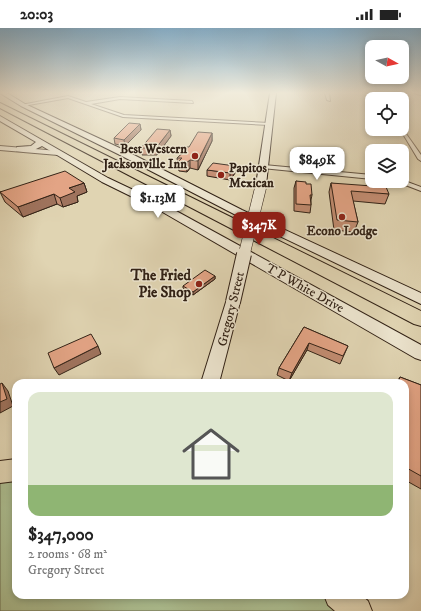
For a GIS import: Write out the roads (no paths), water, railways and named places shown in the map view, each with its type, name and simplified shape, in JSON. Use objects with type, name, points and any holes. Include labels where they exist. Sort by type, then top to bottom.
[{"type":"highway","points":[[30,120],[421,319]]},
{"type":"highway","points":[[34,120],[421,310]]},
{"type":"main road","name":"T P White Drive","points":[[4,120],[105,180],[163,208],[421,353]]},
{"type":"main road","points":[[55,120],[117,150],[238,212],[421,299]]},
{"type":"main road","name":"Gregory Street","points":[[211,379],[233,302],[261,185],[269,120]]},
{"type":"main road","points":[[20,150],[35,148],[39,146],[40,142]]},
{"type":"main road","points":[[0,472],[12,470]]},
{"type":"main road","points":[[343,599],[358,611]]},
{"type":"street","points":[[202,120],[269,124]]},
{"type":"street","points":[[406,136],[421,159]]},
{"type":"street","points":[[0,148],[58,153]]},
{"type":"street","points":[[264,167],[365,176]]},
{"type":"street","points":[[409,185],[421,189]]},
{"type":"place","name":"Best Western Jacksonville Inn","points":[[195,156]]},
{"type":"place","name":"Papitos Mexican","points":[[221,175]]},
{"type":"place","name":"Econo Lodge","points":[[342,217]]},
{"type":"place","name":"The Fried Pie Shop","points":[[199,284]]}]
